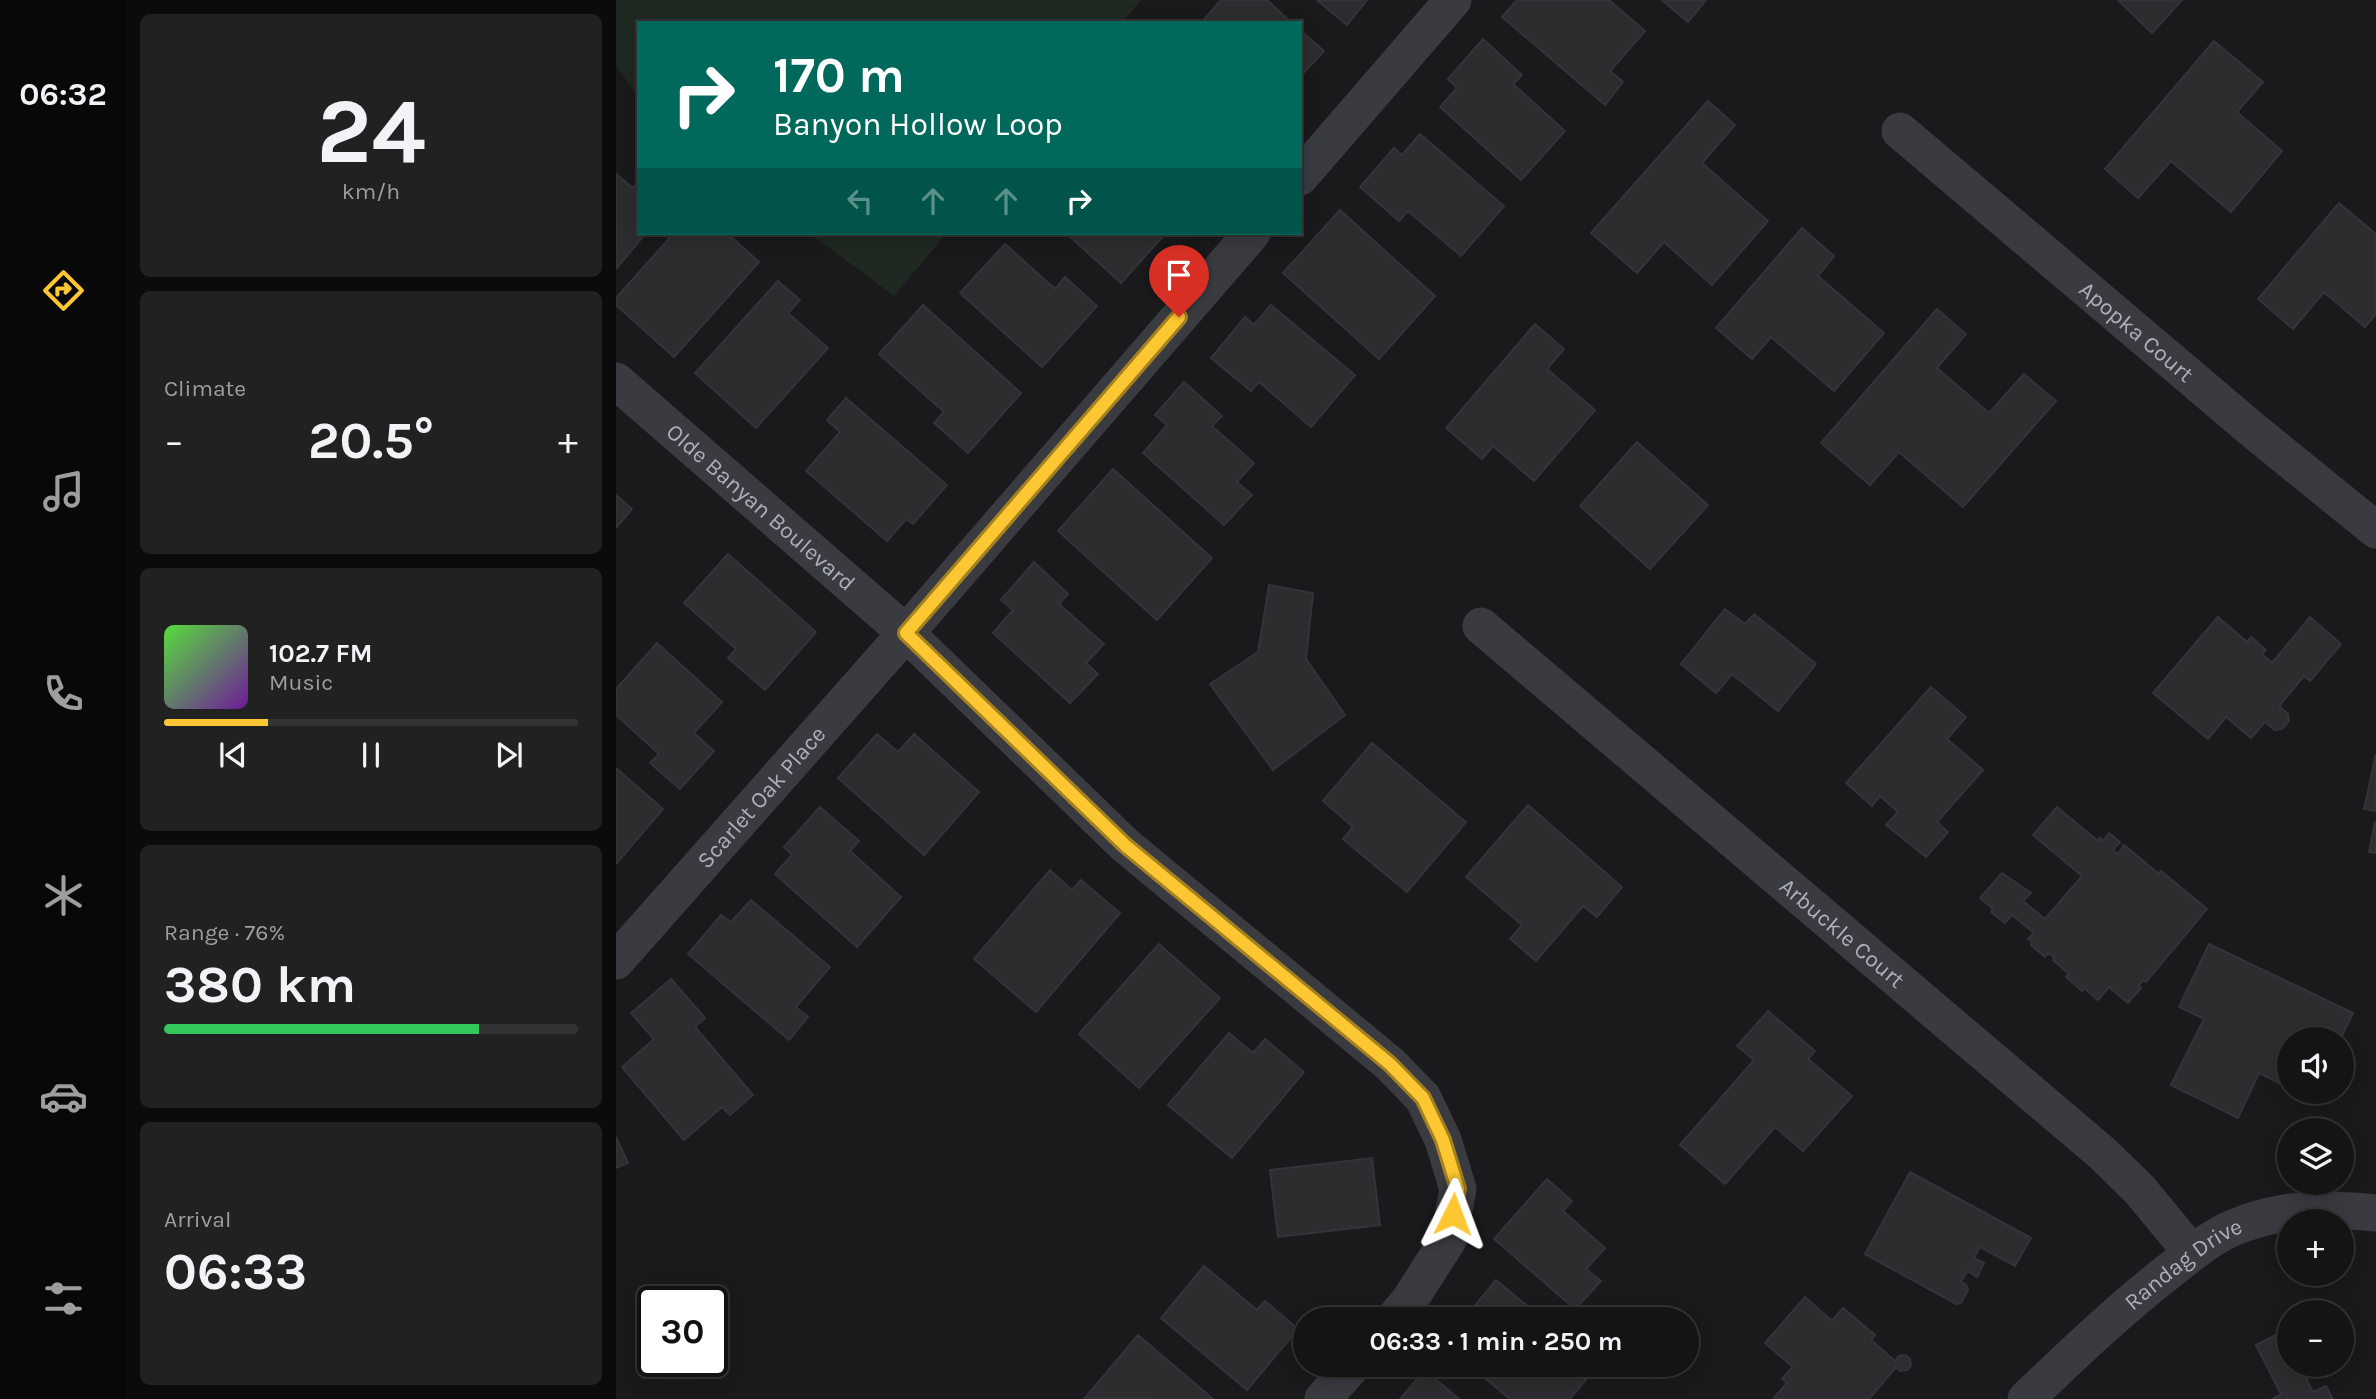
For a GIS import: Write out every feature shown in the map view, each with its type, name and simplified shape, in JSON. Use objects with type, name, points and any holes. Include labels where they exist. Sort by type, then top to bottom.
[{"type":"street","points":[[1302,175],[1453,0]]},
{"type":"street","name":"Apopka Court","points":[[1900,131],[2376,530]]},
{"type":"street","name":"Scarlet Oak Place","points":[[616,961],[906,633],[1250,235]]},
{"type":"street","name":"Olde Banyan Boulevard","points":[[616,381],[906,633],[1125,845],[1390,1064],[1423,1098],[1443,1140],[1458,1189],[1448,1240],[1404,1307]]},
{"type":"street","name":"Arbuckle Court","points":[[1481,626],[2102,1153],[2139,1189],[2193,1253]]},
{"type":"street","name":"Randag Drive","points":[[2026,1399],[2143,1291],[2233,1227],[2278,1214],[2324,1208],[2376,1213]]},
{"type":"street","points":[[1324,1399],[1343,1377]]},
{"type":"shaded area","points":[[616,0],[1141,0],[1124,21],[637,21],[637,95],[616,66]]},
{"type":"shaded area","points":[[812,235],[945,235],[894,296]]},
{"type":"building","points":[[1221,0],[1267,0],[1290,21],[1203,21]]},
{"type":"building","points":[[1317,0],[1367,0],[1347,25]]},
{"type":"building","points":[[1517,0],[1609,0],[1645,31],[1610,71],[1623,82],[1605,105],[1502,17]]},
{"type":"building","points":[[1662,0],[1706,0],[1688,22]]},
{"type":"building","points":[[2118,0],[2182,0],[2152,33]]},
{"type":"building","points":[[1302,32],[1324,51],[1302,75]]},
{"type":"building","points":[[1483,39],[1522,75],[1513,84],[1565,131],[1521,180],[1440,107],[1457,88],[1448,79]]},
{"type":"building","points":[[2214,41],[2263,82],[2237,112],[2282,151],[2231,212],[2171,161],[2138,198],[2105,169]]},
{"type":"building","points":[[1708,101],[1735,125],[1702,163],[1768,221],[1712,285],[1664,242],[1637,273],[1591,233]]},
{"type":"building","points":[[1420,134],[1504,206],[1461,256],[1408,211],[1399,221],[1360,187],[1394,148],[1402,155]]},
{"type":"building","points":[[616,174],[633,188],[637,183],[637,235],[644,235],[616,269]]},
{"type":"building","points":[[2339,203],[2376,234],[2376,314],[2365,327],[2324,292],[2293,329],[2258,299]]},
{"type":"building","points":[[1340,210],[1435,296],[1379,359],[1283,273]]},
{"type":"building","points":[[1802,228],[1834,256],[1818,276],[1884,333],[1834,391],[1771,337],[1752,359],[1716,328]]},
{"type":"building","points":[[672,235],[729,235],[759,262],[674,357],[616,305],[616,298]]},
{"type":"building","points":[[1068,235],[1164,235],[1121,283]]},
{"type":"building","points":[[1005,244],[1055,289],[1065,277],[1097,306],[1042,367],[960,293]]},
{"type":"building","points":[[778,281],[800,300],[788,313],[828,348],[756,428],[695,373]]},
{"type":"building","points":[[923,305],[1021,393],[968,453],[934,423],[944,412],[879,354]]},
{"type":"building","points":[[1271,305],[1355,375],[1311,427],[1259,382],[1251,391],[1211,358],[1245,317],[1254,325]]},
{"type":"building","points":[[1937,309],[1966,334],[1937,368],[1989,413],[2024,374],[2056,401],[1963,507],[1899,452],[1870,485],[1821,443]]},
{"type":"building","points":[[1535,324],[1564,349],[1547,369],[1595,410],[1534,481],[1493,446],[1482,459],[1446,428]]},
{"type":"building","points":[[1184,382],[1222,416],[1212,426],[1254,463],[1237,482],[1252,495],[1224,525],[1143,453],[1167,425],[1155,415]]},
{"type":"building","points":[[846,398],[947,485],[913,524],[906,519],[887,541],[806,471],[840,432],[827,420]]},
{"type":"building","points":[[1637,442],[1708,505],[1650,569],[1580,506]]},
{"type":"building","points":[[1113,469],[1212,558],[1157,620],[1058,531]]},
{"type":"building","points":[[616,495],[632,509],[616,528]]},
{"type":"building","points":[[728,554],[816,632],[765,690],[728,658],[736,649],[684,603]]},
{"type":"building","points":[[1034,562],[1068,594],[1059,604],[1104,644],[1086,663],[1098,674],[1070,703],[993,633],[1013,610],[1001,600]]},
{"type":"building","points":[[1269,585],[1313,593],[1306,659],[1345,715],[1273,770],[1210,684],[1258,652]]},
{"type":"building","points":[[1725,609],[1745,624],[1754,614],[1816,664],[1778,711],[1732,674],[1716,693],[1681,664]]},
{"type":"building","points":[[2218,617],[2247,642],[2251,637],[2266,650],[2262,654],[2272,663],[2310,617],[2341,644],[2310,681],[2304,676],[2279,706],[2288,714],[2289,721],[2282,729],[2275,730],[2265,722],[2251,738],[2226,717],[2208,739],[2153,693]]},
{"type":"building","points":[[657,643],[722,702],[694,733],[714,751],[680,789],[650,763],[659,754],[616,715],[616,689]]},
{"type":"building","points":[[1931,687],[1966,717],[1947,739],[1983,770],[1937,822],[1948,832],[1926,857],[1886,825],[1898,812],[1880,796],[1872,806],[1846,783]]},
{"type":"building","points":[[877,734],[898,752],[914,734],[979,792],[924,855],[838,778]]},
{"type":"building","points":[[1372,743],[1466,822],[1407,892],[1343,839],[1353,827],[1323,801]]},
{"type":"building","points":[[2376,754],[2376,811],[2364,809]]},
{"type":"building","points":[[616,768],[663,809],[616,864]]},
{"type":"building","points":[[1528,805],[1622,887],[1597,917],[1583,906],[1536,961],[1510,939],[1522,925],[1466,877]]},
{"type":"building","points":[[820,807],[859,841],[850,851],[901,897],[857,947],[775,874],[792,855],[784,847]]},
{"type":"building","points":[[2057,807],[2098,841],[2100,838],[2103,841],[2109,833],[2120,842],[2113,850],[2118,854],[2124,845],[2207,909],[2146,982],[2144,980],[2138,986],[2141,988],[2128,1003],[2109,987],[2098,1000],[2084,988],[2082,991],[2066,977],[2069,974],[2053,960],[2055,958],[2048,953],[2045,957],[2031,945],[2032,942],[2028,939],[2034,933],[2012,915],[2005,923],[1991,912],[1993,909],[1980,898],[2002,873],[2031,893],[2023,901],[2045,919],[2082,876],[2033,835]]},
{"type":"building","points":[[2376,822],[2376,853],[2369,852]]},
{"type":"building","points":[[1050,870],[1072,890],[1081,880],[1120,913],[1036,1012],[974,959]]},
{"type":"building","points":[[751,900],[830,967],[796,1007],[808,1017],[789,1040],[688,954],[721,915],[731,922]]},
{"type":"building","points":[[1159,944],[1220,998],[1139,1088],[1079,1034]]},
{"type":"building","points":[[2209,944],[2353,1013],[2346,1027],[2277,1027],[2277,1082],[2259,1073],[2238,1118],[2171,1085],[2204,1019],[2179,1007]]},
{"type":"building","points":[[671,979],[705,1018],[695,1027],[753,1095],[730,1115],[722,1107],[684,1140],[622,1067],[654,1039],[631,1013]]},
{"type":"building","points":[[1768,1011],[1815,1051],[1808,1059],[1852,1096],[1803,1151],[1775,1127],[1725,1184],[1680,1145],[1754,1060],[1737,1046]]},
{"type":"building","points":[[1229,1033],[1253,1053],[1265,1039],[1304,1072],[1232,1158],[1168,1105]]},
{"type":"building","points":[[616,1137],[628,1163],[616,1168]]},
{"type":"building","points":[[1372,1158],[1380,1225],[1278,1237],[1270,1170]]},
{"type":"building","points":[[1910,1172],[2031,1238],[2015,1266],[1980,1247],[1974,1258],[1984,1263],[1977,1277],[1967,1271],[1961,1282],[1968,1290],[1961,1303],[1956,1304],[1865,1254]]},
{"type":"building","points":[[1547,1179],[1572,1201],[1563,1211],[1605,1248],[1586,1269],[1601,1281],[1577,1307],[1573,1307],[1494,1239]]},
{"type":"building","points":[[1204,1266],[1257,1310],[1265,1301],[1293,1325],[1293,1335],[1247,1390],[1161,1318]]},
{"type":"building","points":[[1496,1280],[1528,1307],[1474,1307]]},
{"type":"building","points":[[1805,1297],[1832,1321],[1843,1308],[1875,1335],[1871,1340],[1895,1361],[1899,1356],[1905,1355],[1910,1359],[1911,1366],[1900,1371],[1896,1367],[1869,1399],[1773,1399],[1787,1383],[1782,1379],[1793,1367],[1765,1343]]},
{"type":"building","points":[[2277,1334],[2277,1377],[2306,1377],[2313,1392],[2326,1386],[2333,1399],[2272,1399],[2281,1394],[2256,1345]]},
{"type":"building","points":[[1138,1335],[1213,1399],[1085,1398]]},
{"type":"building","points":[[1419,1377],[1433,1377],[1459,1399],[1400,1399]]},
{"type":"building","points":[[1483,1377],[1588,1377],[1570,1399],[1510,1399]]},
{"type":"route","points":[[1179,317],[906,633],[1125,845],[1390,1064],[1423,1098],[1443,1140],[1458,1189],[1453,1214]]}]
